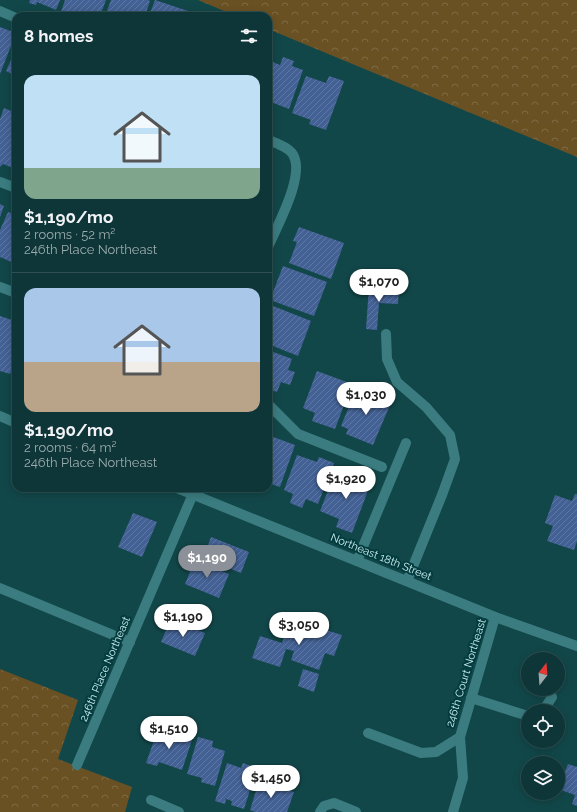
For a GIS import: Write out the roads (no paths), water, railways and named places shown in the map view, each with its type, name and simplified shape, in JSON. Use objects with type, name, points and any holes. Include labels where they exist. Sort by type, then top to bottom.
[{"type":"street","points":[[0,11],[12,16]]},
{"type":"street","points":[[272,142],[287,148],[293,155],[297,173],[293,187],[272,237]]},
{"type":"street","points":[[0,182],[12,186]]},
{"type":"street","points":[[0,287],[12,291]]},
{"type":"street","points":[[386,334],[388,359],[397,382],[426,407],[450,435],[455,459],[407,581]]},
{"type":"street","points":[[272,408],[298,434],[382,467]]},
{"type":"street","points":[[0,416],[12,421]]},
{"type":"street","points":[[357,561],[406,443]]},
{"type":"street","name":"Northeast 18th Street","points":[[188,492],[495,617],[577,646]]},
{"type":"street","name":"246th Place Northeast","points":[[77,765],[193,494]]},
{"type":"street","points":[[0,588],[130,642]]},
{"type":"street","name":"246th Court Northeast","points":[[453,812],[463,778],[460,737],[495,617]]},
{"type":"street","points":[[548,704],[552,697]]},
{"type":"street","points":[[471,698],[521,714]]},
{"type":"street","points":[[368,733],[421,753],[436,752],[460,737]]},
{"type":"street","points":[[151,800],[179,812]]},
{"type":"street","points":[[320,812],[324,806],[334,802],[356,812]]}]
